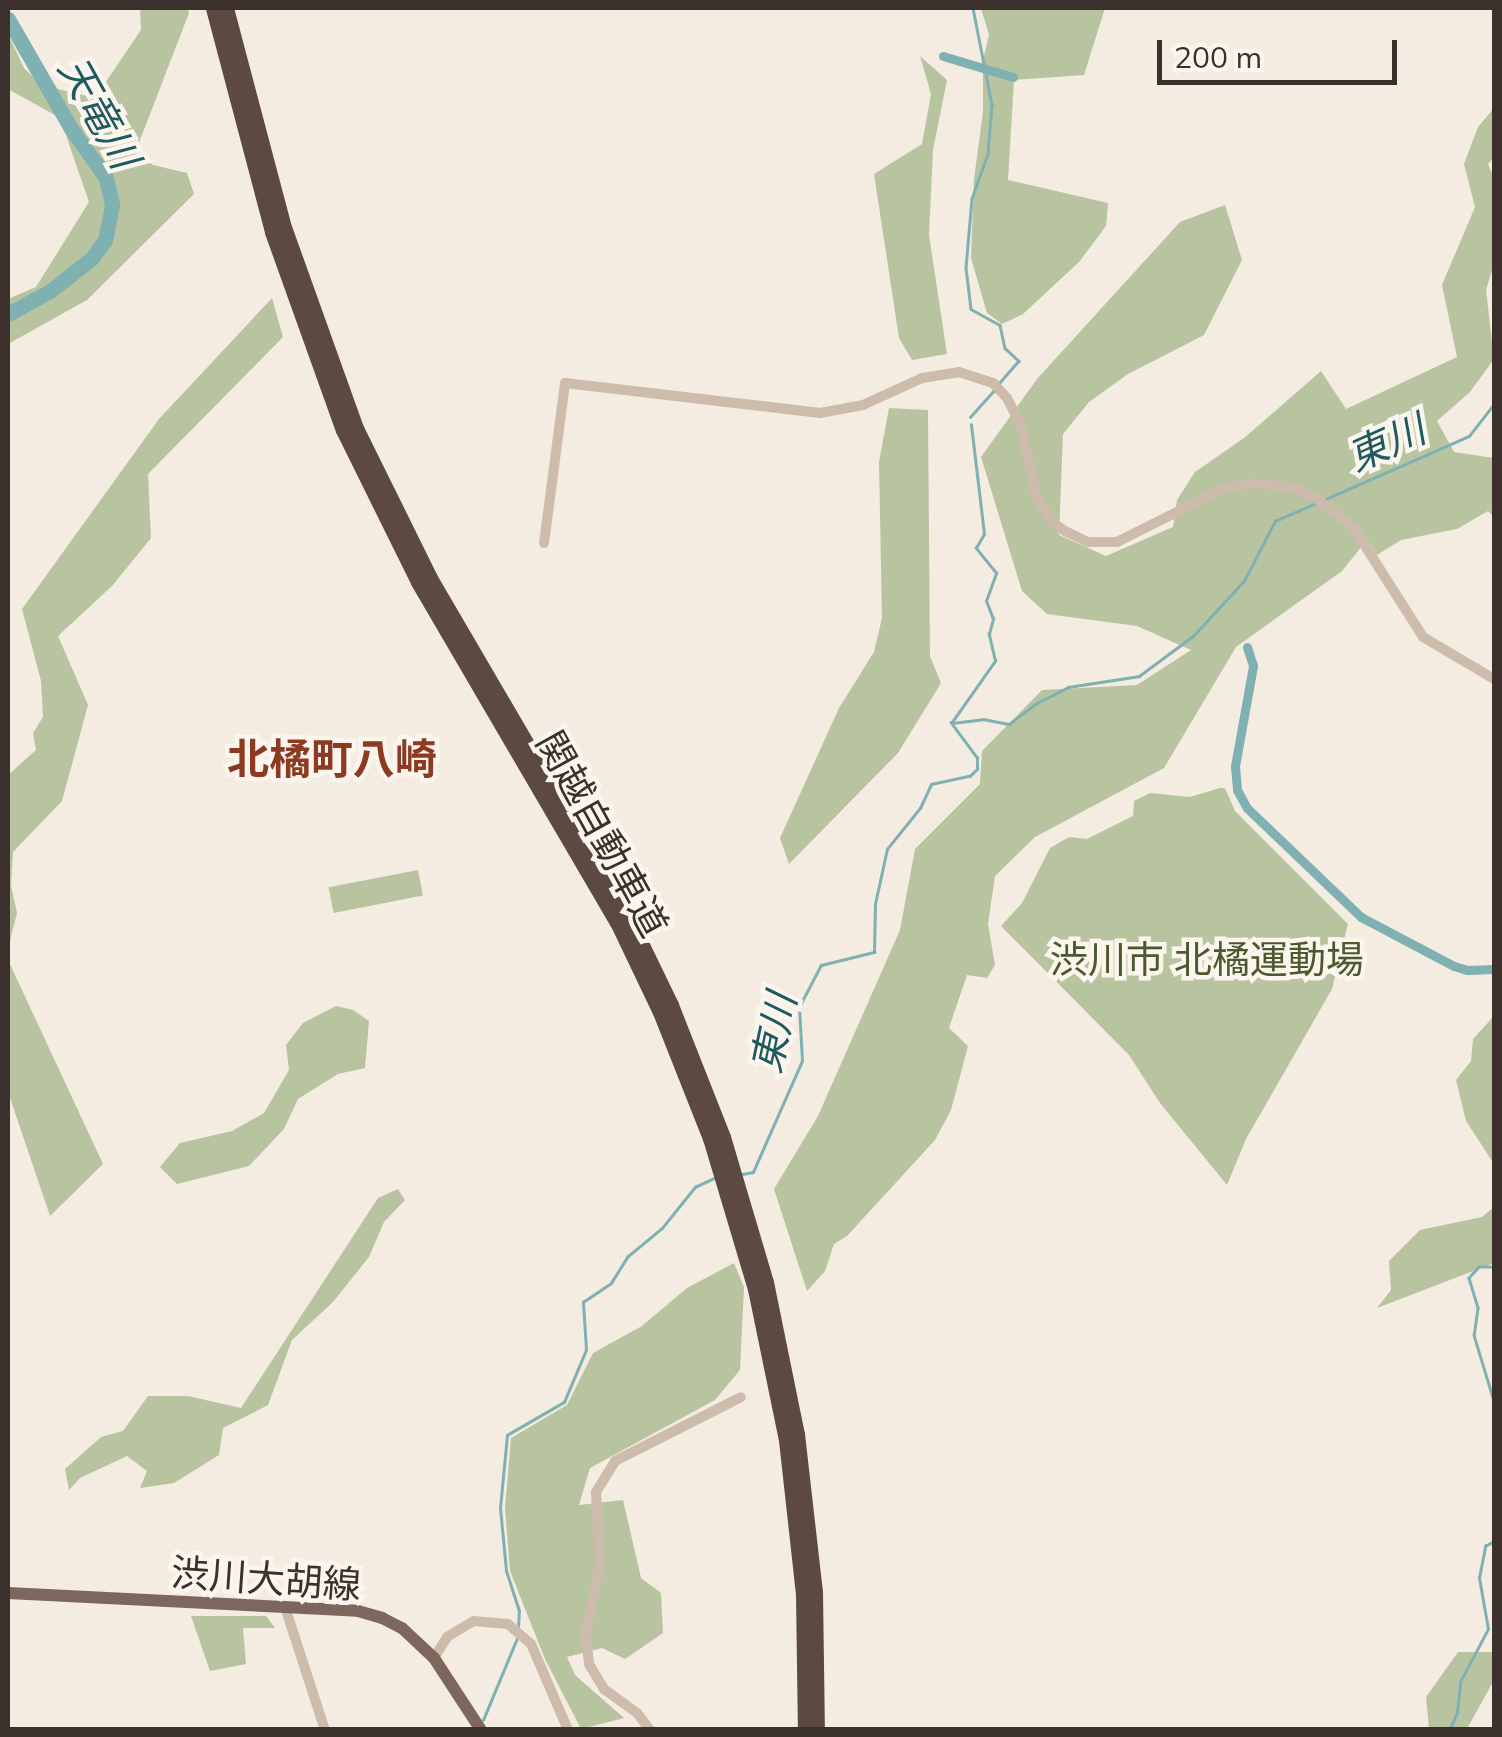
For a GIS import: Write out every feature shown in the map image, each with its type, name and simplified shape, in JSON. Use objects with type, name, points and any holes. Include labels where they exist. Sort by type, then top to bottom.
[{"type":"highway","name":"関越自動車道","points":[[213,8],[278,249],[343,430],[418,582],[617,922],[700,1093]]},
{"type":"highway","name":"関越自動車道","points":[[226,8],[300,276],[356,428],[430,578],[628,918],[700,1093],[760,1285],[808,1506],[816,1592],[817,1730]]},
{"type":"highway","name":"関越自動車道","points":[[760,1285],[796,1510],[804,1610],[805,1730]]},
{"type":"main road","name":"渋川大胡線","points":[[8,1594],[358,1611],[402,1628],[434,1658],[478,1724]]},
{"type":"street","points":[[544,542],[565,383],[820,413],[863,405],[922,378],[960,372],[993,383],[1007,398],[1020,423],[1037,498],[1052,522],[1079,539],[1117,542],[1143,532],[1210,494],[1238,485],[1266,484],[1307,494],[1352,527],[1416,630],[1449,656],[1494,678]]},
{"type":"street","points":[[650,1730],[637,1712],[604,1689],[592,1673],[586,1652],[600,1564],[596,1492],[615,1461],[741,1397]]},
{"type":"street","points":[[284,1607],[325,1730]]},
{"type":"street","points":[[434,1658],[447,1637],[474,1621],[508,1624],[520,1632],[540,1660],[568,1730]]},
{"type":"green space","points":[[140,8],[187,8],[189,13],[135,153],[153,165],[187,173],[194,194],[87,300],[8,344],[8,299],[36,287],[89,202],[60,118],[8,89],[8,34],[24,68],[41,85],[95,98],[141,30]]},
{"type":"green space","points":[[981,8],[1105,8],[1084,75],[1014,80],[1008,180],[1108,203],[1106,226],[1079,262],[1023,314],[1002,324],[987,313],[971,258],[974,179],[983,112],[983,60],[989,35]]},
{"type":"green space","points":[[920,56],[947,80],[933,150],[929,235],[947,354],[912,360],[899,338],[874,174],[922,144],[931,94]]},
{"type":"green space","points":[[1494,108],[1494,157],[1488,164],[1494,178],[1494,264],[1486,290],[1494,359],[1470,392],[1437,421],[1454,452],[1494,458],[1494,517],[1488,511],[1457,529],[1401,540],[1377,555],[1356,523],[1362,546],[1342,571],[1236,647],[1164,768],[1035,837],[995,876],[988,924],[995,965],[987,978],[967,975],[949,1028],[968,1046],[951,1110],[935,1140],[847,1236],[834,1244],[825,1271],[807,1291],[774,1189],[818,1116],[900,930],[915,849],[980,784],[982,751],[1042,690],[1137,685],[1191,650],[1137,626],[1047,614],[1022,591],[981,457],[1037,379],[1180,222],[1225,205],[1242,260],[1204,335],[1128,374],[1089,402],[1063,434],[1059,535],[1106,556],[1173,527],[1177,500],[1195,472],[1244,438],[1321,371],[1346,409],[1457,357],[1442,285],[1475,207],[1464,164],[1478,127]]},
{"type":"green space","points":[[272,298],[283,337],[148,474],[151,538],[112,586],[58,636],[88,705],[62,801],[13,852],[11,885],[17,913],[8,949],[8,775],[36,750],[33,733],[43,717],[41,681],[22,609],[159,419]]},
{"type":"green space","points":[[889,408],[928,410],[930,656],[941,683],[898,753],[789,864],[780,838],[839,708],[874,652],[882,618],[879,462]]},
{"type":"green space","name":"渋川市 北橘運動場","points":[[1225,788],[1235,811],[1348,924],[1332,989],[1246,1139],[1227,1185],[1160,1103],[1129,1055],[1001,926],[1022,903],[1050,848],[1069,837],[1087,839],[1133,816],[1134,801],[1150,793],[1190,797]]},
{"type":"green space","points":[[418,870],[423,896],[334,913],[329,887]]},
{"type":"green space","points":[[8,960],[103,1164],[50,1216],[8,1092]]},
{"type":"green space","points":[[336,1006],[353,1010],[369,1021],[365,1068],[338,1074],[298,1099],[284,1129],[249,1166],[177,1184],[160,1167],[180,1143],[232,1131],[264,1113],[289,1070],[286,1045],[303,1023]]},
{"type":"green space","points":[[1494,1016],[1494,1164],[1466,1121],[1456,1080],[1471,1061],[1473,1039]]},
{"type":"green space","points":[[398,1189],[405,1200],[384,1222],[369,1257],[333,1302],[292,1340],[268,1405],[223,1428],[219,1455],[174,1483],[140,1488],[147,1471],[127,1456],[80,1478],[69,1490],[65,1469],[101,1437],[123,1431],[148,1396],[188,1396],[241,1408],[378,1198]]},
{"type":"green space","points":[[1494,1207],[1494,1263],[1377,1308],[1391,1290],[1389,1261],[1420,1230],[1482,1217]]},
{"type":"green space","points":[[734,1263],[744,1287],[740,1370],[715,1400],[590,1468],[579,1505],[623,1500],[641,1578],[661,1593],[663,1633],[625,1659],[602,1648],[567,1657],[575,1675],[624,1718],[581,1729],[545,1659],[510,1571],[505,1508],[511,1438],[567,1405],[593,1353],[642,1326],[687,1288]]},
{"type":"green space","points":[[191,1616],[266,1616],[275,1628],[243,1628],[246,1664],[210,1671]]},
{"type":"green space","points":[[1458,1652],[1494,1652],[1494,1680],[1467,1729],[1429,1729],[1426,1697]]},
{"type":"waterway","points":[[973,8],[992,105],[988,154],[972,199],[966,268],[971,309],[1000,325],[1005,348],[1019,361],[999,384]]},
{"type":"waterway","name":"天竜川","points":[[8,19],[70,127],[106,178],[112,205],[105,240],[92,258],[50,291],[8,314]]},
{"type":"waterway","points":[[943,56],[1013,77]]},
{"type":"waterway","points":[[970,417],[994,390]]},
{"type":"waterway","name":"東川","points":[[1326,499],[1469,436],[1494,404]]},
{"type":"waterway","points":[[952,722],[995,661],[989,634],[993,619],[986,601],[996,573],[976,548],[984,534],[971,425]]},
{"type":"waterway","name":"東川","points":[[952,723],[983,719],[1009,724],[1068,687],[1139,676],[1193,636],[1244,581],[1275,521],[1314,504]]},
{"type":"waterway","points":[[1247,647],[1253,666],[1235,766],[1237,790],[1247,808],[1361,917],[1454,966],[1467,970],[1494,969]]},
{"type":"waterway","name":"東川","points":[[742,1174],[753,1172],[802,1061],[799,1007],[821,965],[874,952],[875,904],[887,849],[920,808],[931,784],[970,776],[977,769],[977,758],[951,723]]},
{"type":"waterway","name":"東川","points":[[518,1628],[519,1611],[506,1571],[500,1508],[507,1435],[564,1402],[586,1350],[583,1302],[611,1283],[627,1257],[662,1228],[695,1187],[714,1178]]},
{"type":"waterway","points":[[1494,1267],[1479,1267],[1469,1278],[1478,1308],[1474,1335],[1494,1401]]},
{"type":"waterway","points":[[1449,1730],[1457,1713],[1460,1682],[1488,1629],[1479,1578],[1485,1546],[1494,1541]]},
{"type":"waterway","name":"東川","points":[[483,1720],[518,1636]]},
{"type":"district","name":"北橘町八崎","points":[[332,759]]}]
